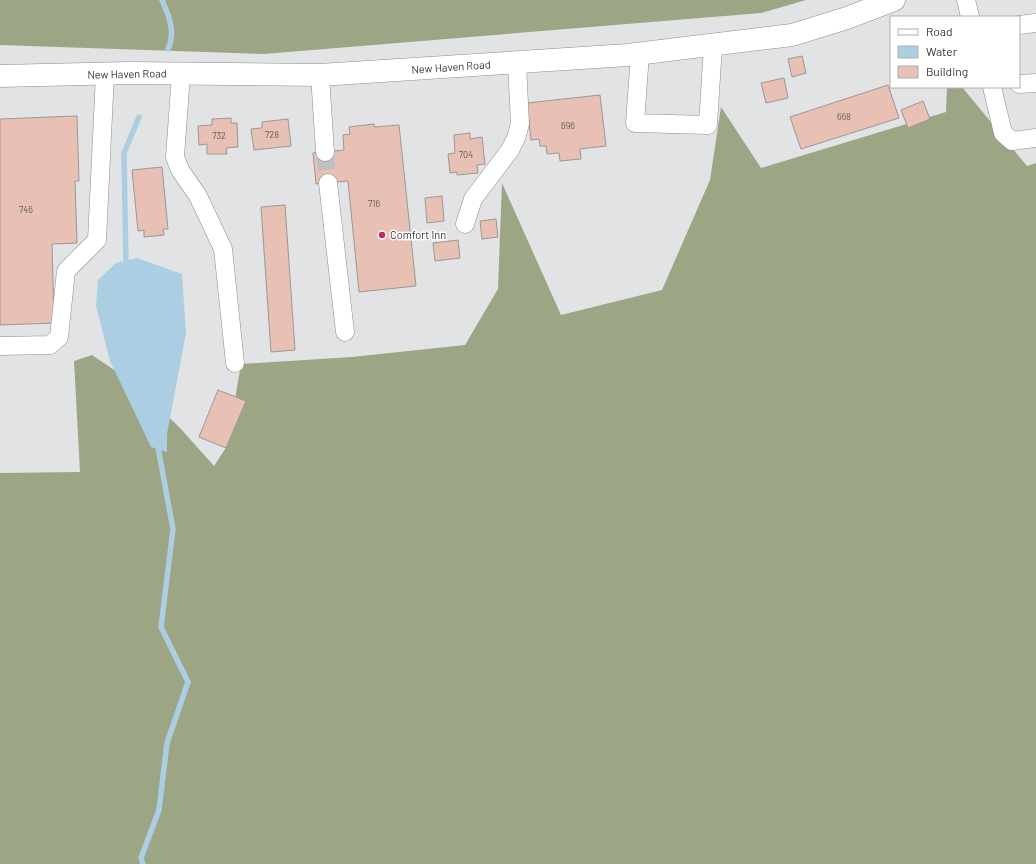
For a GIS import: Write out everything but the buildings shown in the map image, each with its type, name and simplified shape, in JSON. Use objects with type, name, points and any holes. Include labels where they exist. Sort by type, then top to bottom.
[{"type":"main road","name":"New Haven Road","points":[[0,76],[105,74],[320,75],[640,54],[792,35],[847,18],[894,0]]},
{"type":"lane","points":[[966,0],[970,16]]},
{"type":"lane","points":[[1020,25],[1036,23]]},
{"type":"lane","points":[[640,54],[635,123],[708,125],[713,45]]},
{"type":"lane","points":[[465,224],[473,198],[510,150],[516,138],[520,124],[517,63]]},
{"type":"lane","points":[[0,346],[50,345],[59,337],[66,271],[97,240],[105,74]]},
{"type":"lane","points":[[181,74],[175,157],[180,170],[198,196],[223,249],[235,363]]},
{"type":"lane","points":[[320,75],[325,152]]},
{"type":"lane","points":[[1020,84],[1036,83]]},
{"type":"lane","points":[[992,88],[1003,133],[1012,141],[1036,138]]},
{"type":"lane","points":[[328,183],[345,332]]},
{"type":"green space","points":[[0,0],[806,0],[761,13],[264,54],[0,45]]},
{"type":"green space","points":[[947,88],[963,88],[1027,166],[1036,163],[1036,864],[0,864],[0,473],[80,472],[74,361],[92,355],[135,384],[181,429],[214,466],[227,446],[241,364],[352,357],[465,345],[498,289],[502,183],[561,315],[662,290],[710,180],[721,107],[761,168],[946,112]]},
{"type":"water","points":[[137,258],[182,274],[186,333],[167,434],[167,452],[151,447],[110,361],[96,306],[98,280],[116,263]]},
{"type":"waterway","points":[[162,0],[171,24],[171,36],[168,49]]},
{"type":"waterway","points":[[126,268],[124,153],[139,117]]},
{"type":"waterway","points":[[143,864],[141,858],[159,810],[167,743],[188,682],[161,627],[173,529],[157,442]]},
{"type":"tunnel","points":[[325,152],[328,183]]},
{"type":"place","name":"Comfort Inn","points":[[382,235]]}]
